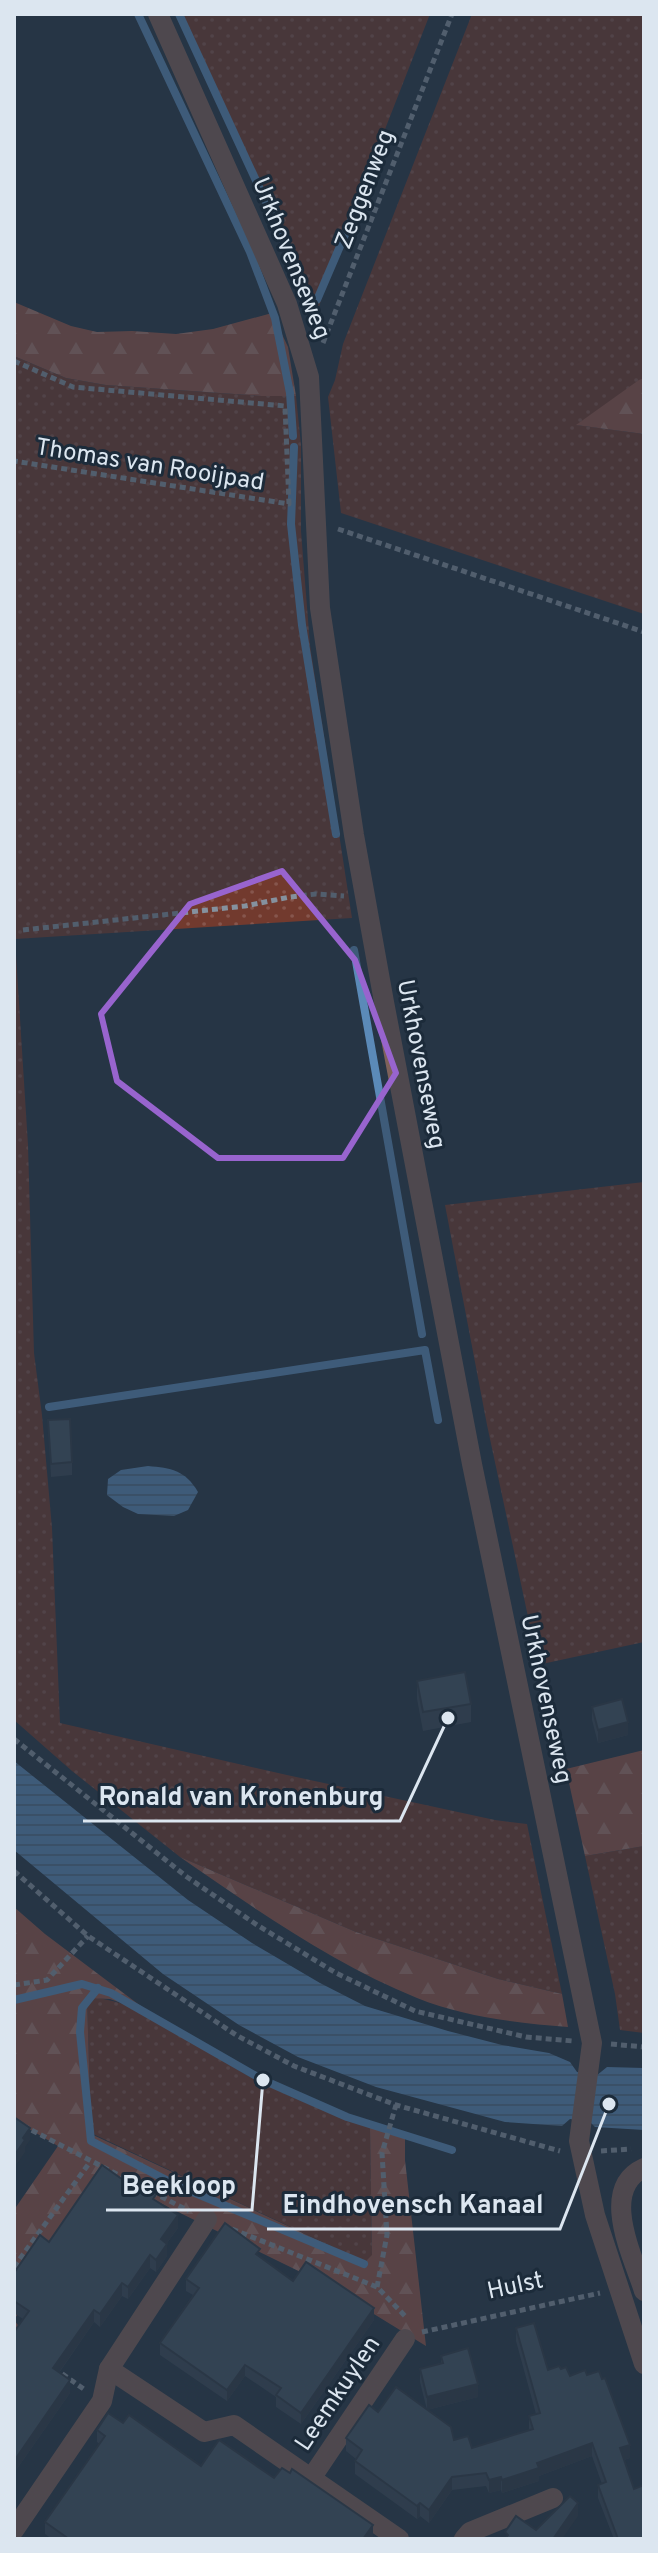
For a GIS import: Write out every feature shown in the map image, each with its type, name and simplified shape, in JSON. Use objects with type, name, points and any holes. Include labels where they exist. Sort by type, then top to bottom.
[{"type":"street","name":"Urkhovenseweg","points":[[158,14],[287,304],[309,377],[320,608],[365,897],[472,1464],[591,2048],[580,2148]]},
{"type":"street","points":[[580,2148],[595,2215],[644,2364]]},
{"type":"street","points":[[644,2168],[636,2172],[623,2190],[620,2213],[644,2291]]},
{"type":"street","points":[[14,2530],[102,2401],[109,2369],[207,2219]]},
{"type":"street","name":"Leemkuylen","points":[[312,2477],[413,2336]]},
{"type":"street","name":"Leemkuylen","points":[[109,2369],[204,2432],[234,2425],[399,2539]]},
{"type":"street","points":[[464,2539],[470,2532],[553,2498]]},
{"type":"path","name":"Zeggenweg","points":[[309,377],[452,14]]},
{"type":"path","name":"Thomas van Rooijpad","points":[[14,361],[73,387],[285,406],[289,504],[14,461]]},
{"type":"path","points":[[317,525],[342,529],[644,632]]},
{"type":"path","points":[[23,930],[245,906],[316,894],[365,897]]},
{"type":"path","points":[[14,1739],[187,1877],[257,1925],[336,1973],[415,2011],[430,2015],[591,2048],[644,2047]]},
{"type":"path","points":[[14,1871],[88,1936],[236,2035],[294,2066],[396,2105],[541,2147],[599,2151],[644,2148]]},
{"type":"path","points":[[14,1985],[47,1980],[88,1936]]},
{"type":"path","points":[[377,2287],[387,2235],[384,2146],[396,2105]]},
{"type":"path","points":[[14,2267],[90,2162]]},
{"type":"path","name":"Hulst","points":[[413,2336],[620,2289]]},
{"type":"path","points":[[52,2366],[102,2401]]},
{"type":"highlighted area","points":[[282,871],[355,960],[396,1073],[343,1158],[218,1158],[117,1081],[101,1014],[190,904]]},
{"type":"shaded area","points":[[181,14],[430,14],[334,260],[315,319]]},
{"type":"shaded area","points":[[472,14],[644,14],[644,378],[577,425],[644,434],[644,614],[341,513],[328,397],[343,344]]},
{"type":"shaded area","points":[[14,356],[66,378],[106,385],[296,396],[301,445],[301,531],[310,645],[352,918],[15,939],[28,1145],[34,1353],[52,1528],[60,1723],[495,1820],[527,1824],[562,1994],[498,1979],[356,1932],[180,1857],[72,1771],[14,1720]]},
{"type":"shaded area","points":[[644,1182],[644,1642],[542,1664],[530,1626],[487,1425],[445,1205]]},
{"type":"shaded area","points":[[644,1846],[644,2033],[620,2030],[585,1856]]},
{"type":"shaded area","points":[[87,1997],[109,2000],[149,2015],[256,2079],[304,2102],[370,2127],[372,2256],[365,2262],[91,2133]]},
{"type":"green space","points":[[14,302],[71,326],[97,332],[176,334],[213,329],[272,313],[288,347],[296,396],[106,385],[66,378],[14,356]]},
{"type":"green space","points":[[644,378],[644,434],[576,425],[639,380]]},
{"type":"green space","points":[[644,1750],[644,1846],[585,1856],[566,1769]]},
{"type":"green space","points":[[180,1857],[356,1932],[498,1979],[562,1994],[568,2027],[472,2014],[435,2005],[385,1984],[324,1952]]},
{"type":"green space","points":[[14,1907],[150,2013],[110,1999],[87,1998],[91,2134],[365,2262],[372,2255],[370,2127],[405,2138],[426,2346],[325,2284],[107,2174],[14,2320],[14,2210],[58,2146],[14,2120]]},
{"type":"green space","points":[[14,2320],[21,2329],[14,2340]]},
{"type":"water","points":[[148,1466],[170,1469],[188,1479],[198,1492],[188,1510],[174,1516],[138,1514],[107,1495],[108,1479],[121,1470]]},
{"type":"water","points":[[14,1761],[188,1900],[252,1943],[365,2006],[502,2045],[549,2053],[570,2062],[577,2072],[596,2076],[607,2067],[644,2068],[644,2130],[595,2127],[590,2122],[570,2119],[562,2126],[505,2122],[376,2087],[298,2057],[239,2025],[163,1974],[14,1850]]},
{"type":"building","points":[[70,1419],[72,1462],[51,1464],[48,1420]]},
{"type":"building","points":[[465,1672],[471,1704],[423,1712],[417,1681]]},
{"type":"building","points":[[622,1699],[628,1722],[598,1730],[592,1707]]},
{"type":"building","points":[[14,2117],[30,2128],[14,2156]]},
{"type":"building","points":[[102,2165],[129,2184],[132,2180],[157,2193],[153,2199],[178,2215],[161,2239],[167,2244],[156,2260],[150,2255],[128,2287],[122,2283],[100,2314],[94,2310],[53,2368],[70,2380],[14,2461],[14,2332],[29,2311],[14,2301],[14,2273],[40,2235],[49,2242]]},
{"type":"building","points":[[225,2223],[260,2249],[256,2254],[293,2281],[306,2262],[374,2308],[301,2413],[276,2395],[281,2388],[245,2365],[227,2390],[160,2343],[199,2288],[186,2279]]},
{"type":"building","points":[[534,2323],[548,2370],[566,2367],[570,2376],[585,2370],[587,2375],[599,2371],[602,2379],[605,2378],[630,2445],[620,2448],[634,2489],[644,2485],[644,2539],[618,2539],[598,2485],[606,2482],[592,2443],[537,2463],[539,2468],[502,2480],[501,2477],[489,2480],[486,2473],[452,2477],[429,2510],[420,2503],[417,2506],[355,2461],[362,2450],[346,2438],[369,2405],[378,2412],[396,2387],[451,2427],[454,2440],[468,2436],[472,2448],[533,2429],[529,2416],[540,2413],[516,2328]]},
{"type":"building","points":[[468,2348],[478,2384],[427,2397],[420,2369],[443,2363],[441,2356]]},
{"type":"building","points":[[108,2413],[123,2423],[129,2415],[201,2466],[219,2440],[274,2478],[282,2468],[290,2473],[292,2469],[373,2525],[363,2539],[69,2539],[45,2522],[105,2436],[97,2430]]},
{"type":"building","points":[[570,2496],[578,2503],[553,2539],[505,2539],[508,2535],[505,2532],[516,2516],[536,2530]]},
{"type":"waterway","points":[[138,14],[250,252],[275,318],[290,393],[293,436]]},
{"type":"waterway","points":[[179,14],[308,298],[317,300],[356,209]]},
{"type":"waterway","points":[[294,447],[291,524],[302,625],[336,834]]},
{"type":"waterway","points":[[354,950],[422,1334]]},
{"type":"waterway","points":[[49,1407],[425,1350],[438,1420]]},
{"type":"waterway","points":[[14,2000],[82,1984],[111,1993],[263,2080],[347,2117],[452,2150]]},
{"type":"waterway","points":[[98,1988],[82,2008],[80,2032],[91,2141],[176,2185],[364,2264]]},
{"type":"place","name":"Ronald van Kronenburg","points":[[448,1718]]},
{"type":"place","name":"Beekloop","points":[[263,2080]]},
{"type":"place","name":"Eindhovensch Kanaal","points":[[609,2104]]}]
